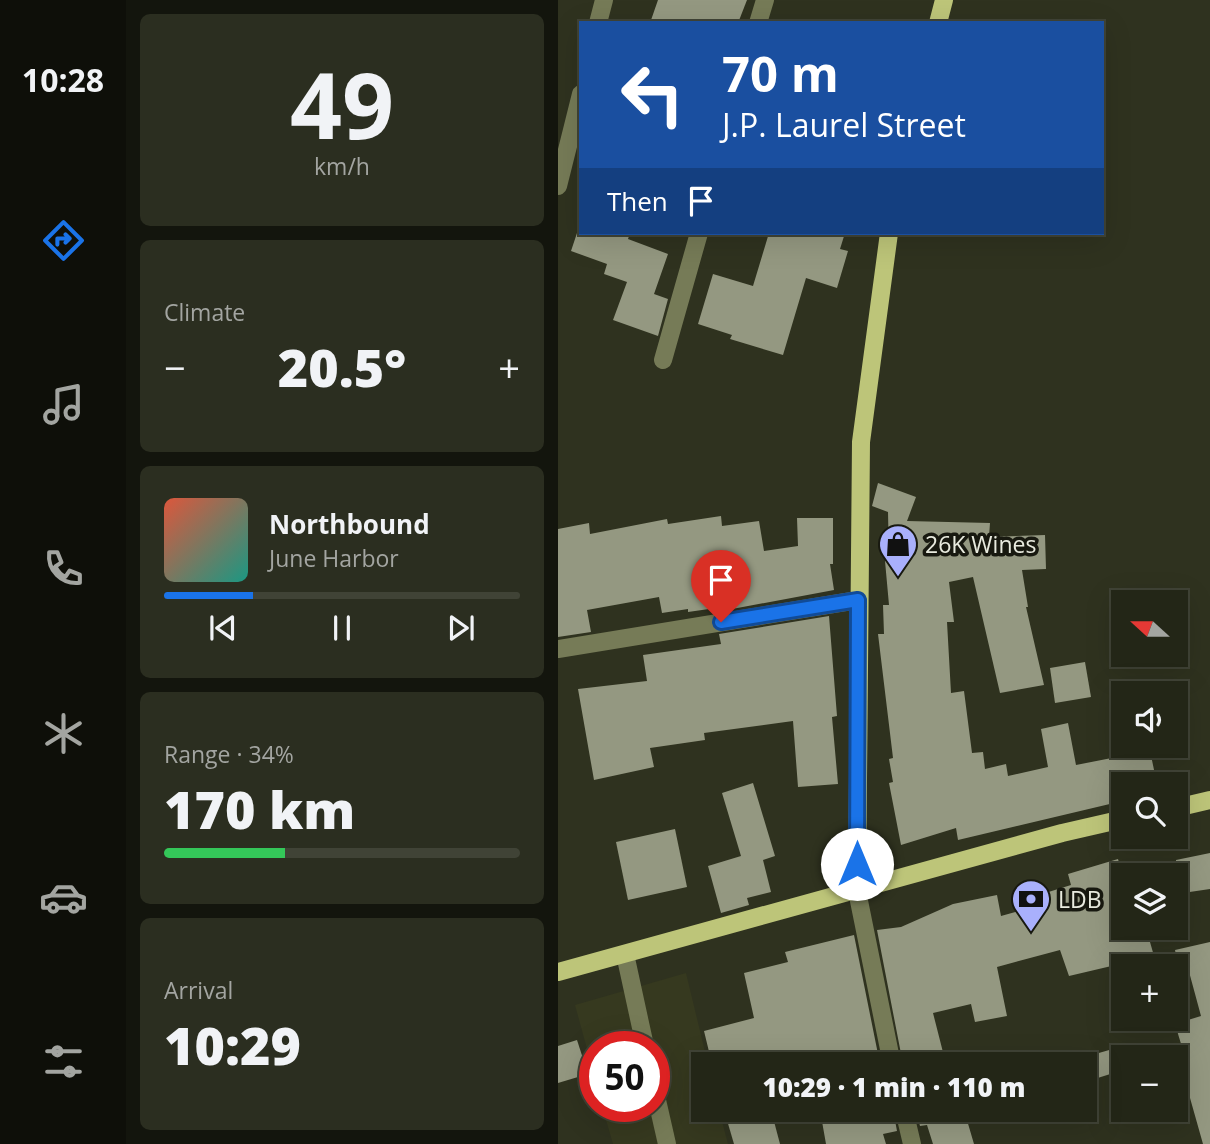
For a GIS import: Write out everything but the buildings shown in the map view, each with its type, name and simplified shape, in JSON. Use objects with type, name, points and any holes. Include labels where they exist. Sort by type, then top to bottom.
[{"type":"main road","points":[[939,21],[944,0]]},
{"type":"main road","points":[[857,891],[861,442],[889,235]]},
{"type":"main road","points":[[1188,805],[1210,800]]},
{"type":"main road","points":[[558,972],[1111,822]]},
{"type":"street","points":[[599,21],[604,0]]},
{"type":"street","points":[[759,21],[765,0]]},
{"type":"street","points":[[558,186],[579,102]]},
{"type":"street","points":[[663,360],[698,235]]},
{"type":"street","points":[[558,649],[858,600]]},
{"type":"street","points":[[857,891],[890,1052]]},
{"type":"street","points":[[625,954],[642,1031]]},
{"type":"street","points":[[662,1122],[667,1144]]},
{"type":"street","points":[[906,1122],[912,1144]]},
{"type":"shaded area","points":[[686,973],[705,1052],[691,1052],[691,1122],[722,1122],[728,1144],[613,1144],[607,1122],[670,1122],[670,1031],[582,1031],[575,1005]]},
{"type":"place","name":"26K Wines","points":[[898,578]]},
{"type":"place","name":"LDB","points":[[1031,933]]},
{"type":"route","points":[[721,622],[858,600],[857,864]]}]
